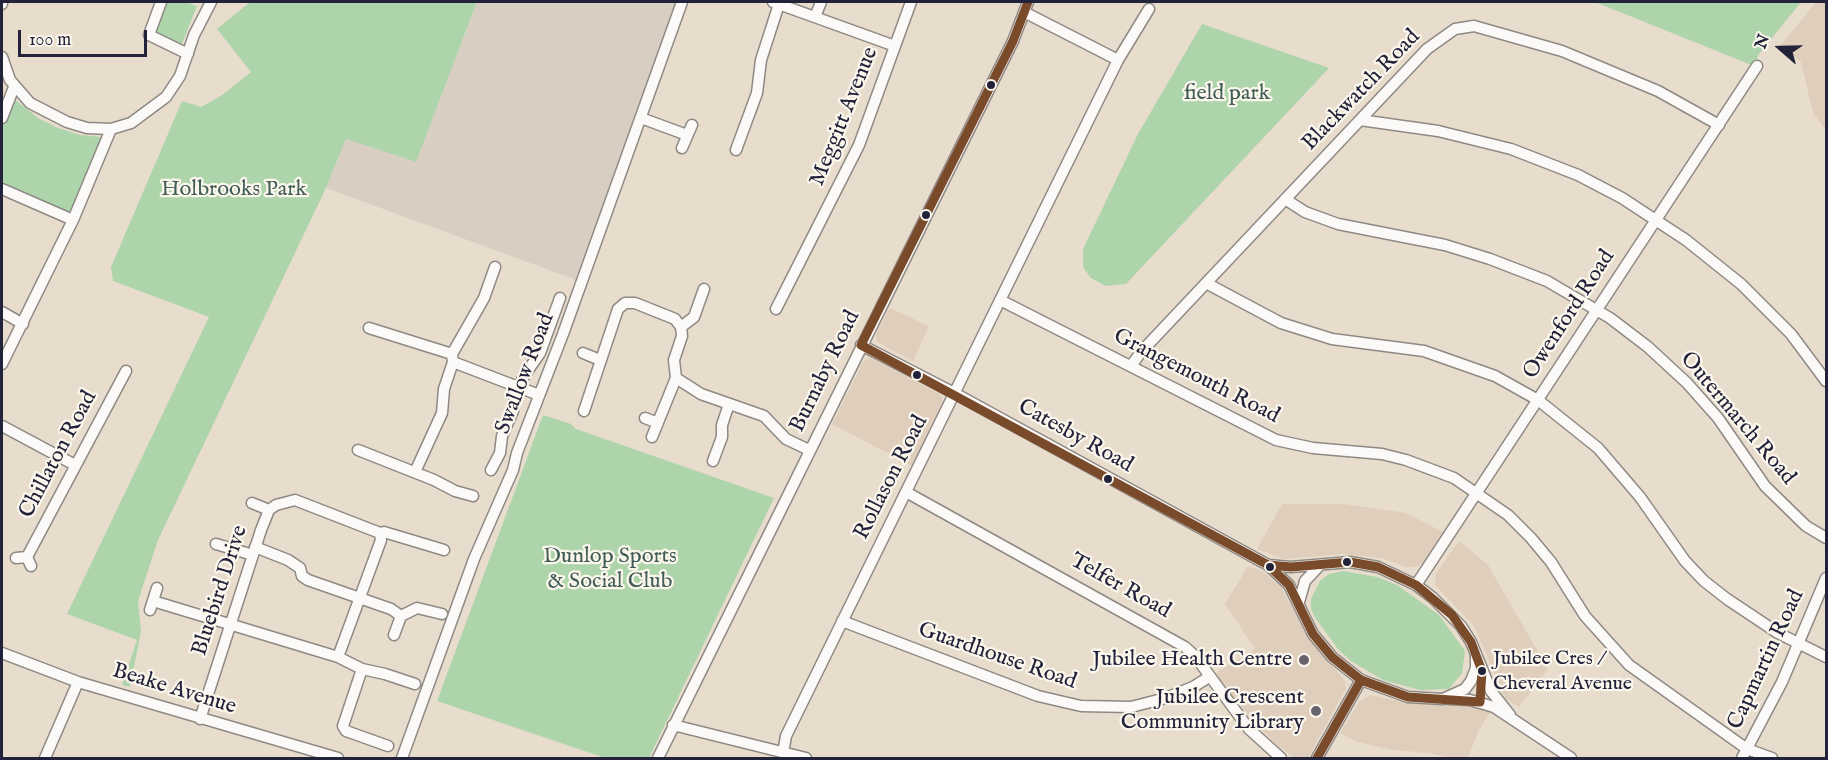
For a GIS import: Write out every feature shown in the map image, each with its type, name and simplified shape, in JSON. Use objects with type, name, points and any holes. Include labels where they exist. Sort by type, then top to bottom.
[{"type":"street","points":[[161,2],[149,35],[188,54]]},
{"type":"street","name":"Swallow Road","points":[[402,759],[474,559],[513,470],[682,2]]},
{"type":"street","points":[[815,17],[821,2]]},
{"type":"street","name":"Meggitt Avenue","points":[[776,309],[859,145],[911,2]]},
{"type":"street","points":[[2,57],[15,87],[30,103],[59,119],[87,128],[111,129],[131,123],[166,97],[180,76],[206,3]]},
{"type":"street","points":[[736,150],[757,93],[761,60],[776,3],[895,46]]},
{"type":"street","points":[[1026,7],[1118,60]]},
{"type":"street","name":"Burnaby Road","points":[[658,759],[1026,7]]},
{"type":"street","name":"Rollason Road","points":[[783,753],[786,736],[842,621],[956,394],[1118,60],[1149,9]]},
{"type":"street","name":"Blackwatch Road","points":[[1131,366],[1206,283],[1433,43],[1455,29],[1468,26],[1515,36],[1613,70],[1658,91],[1719,125]]},
{"type":"street","name":"Owenford Road","points":[[1416,585],[1757,66]]},
{"type":"street","points":[[2,118],[15,87]]},
{"type":"street","points":[[641,118],[689,130],[682,148]]},
{"type":"street","points":[[1360,120],[1438,131],[1511,149],[1602,186],[1657,219],[1741,284],[1791,334],[1827,381]]},
{"type":"street","points":[[2,364],[73,220],[111,129]]},
{"type":"street","points":[[2,189],[73,220]]},
{"type":"street","name":"Outermarch Road","points":[[1285,199],[1305,212],[1338,224],[1445,245],[1490,259],[1546,281],[1597,310],[1641,341],[1687,383],[1718,418],[1765,486],[1806,526],[1827,538]]},
{"type":"street","points":[[415,472],[442,412],[444,389],[453,358],[484,298],[495,267]]},
{"type":"street","points":[[1206,283],[1270,317],[1302,330],[1332,339],[1424,351],[1495,376],[1538,400],[1598,448],[1640,497],[1685,561],[1704,581],[1727,599],[1799,645],[1827,657]]},
{"type":"street","points":[[681,327],[694,318],[704,289]]},
{"type":"street","points":[[491,470],[500,453],[503,432],[513,411],[518,387],[540,353],[560,298]]},
{"type":"street","name":"Grangemouth Road","points":[[1000,300],[1276,440],[1312,448],[1362,451],[1406,460],[1437,470],[1478,493],[1508,515],[1531,538],[1551,562],[1586,615],[1629,665],[1745,754],[1772,759]]},
{"type":"street","points":[[584,411],[618,309],[625,303],[635,303],[675,319],[681,327],[682,336],[674,360],[676,378],[652,437]]},
{"type":"street","points":[[2,312],[23,324]]},
{"type":"street","points":[[369,328],[453,358],[539,395]]},
{"type":"street","name":"Catesby Road","points":[[861,345],[956,394],[1268,565],[1288,585],[1299,602]]},
{"type":"street","points":[[583,353],[600,360]]},
{"type":"street","name":"Chillaton Road","points":[[25,560],[126,371]]},
{"type":"street","points":[[676,378],[701,394],[764,416],[786,439],[809,450]]},
{"type":"street","points":[[713,461],[723,437],[722,425],[729,404]]},
{"type":"street","points":[[645,418],[657,423]]},
{"type":"street","points":[[2,426],[75,465]]},
{"type":"street","points":[[358,450],[415,472],[455,491],[473,495]]},
{"type":"street","name":"Telfer Road","points":[[906,492],[1168,635],[1195,656],[1249,729],[1281,759]]},
{"type":"street","name":"Bluebird Drive","points":[[200,719],[269,510],[282,502],[295,500],[380,533],[384,532],[444,550]]},
{"type":"street","name":"Bluebird Drive","points":[[252,503],[269,510]]},
{"type":"street","points":[[338,657],[381,540],[380,533]]},
{"type":"street","points":[[216,544],[288,560],[300,568],[303,576],[308,580],[392,609],[401,616]]},
{"type":"street","points":[[1510,715],[1480,702],[1408,697],[1360,680],[1332,657],[1313,634],[1299,602],[1305,581],[1320,565],[1350,562],[1378,567],[1416,585],[1433,597],[1461,626],[1497,701],[1510,715],[1571,759]]},
{"type":"street","name":"Catesby Road","points":[[1268,565],[1320,565]]},
{"type":"street","name":"Capmartin Road","points":[[1745,754],[1799,645],[1827,578]]},
{"type":"street","points":[[157,588],[152,606],[230,625],[338,657],[362,669],[415,684]]},
{"type":"street","points":[[394,635],[401,616],[422,607],[442,614]]},
{"type":"street","name":"Guardhouse Road","points":[[842,621],[1038,696],[1081,706],[1131,707],[1166,698],[1193,687],[1209,676]]},
{"type":"street","name":"Beake Avenue","points":[[2,653],[78,682],[339,759]]},
{"type":"street","points":[[1443,699],[1465,689],[1471,681],[1476,668],[1476,655]]},
{"type":"street","points":[[362,669],[343,726],[346,730],[388,746]]},
{"type":"street","points":[[1480,702],[1483,684],[1482,670]]},
{"type":"street","points":[[1317,759],[1360,680]]},
{"type":"street","points":[[45,759],[78,682]]},
{"type":"street","points":[[673,726],[806,759]]},
{"type":"shaded area","points":[[477,2],[677,2],[576,278],[582,282],[326,188],[346,139],[416,162]]},
{"type":"shaded area","points":[[1816,2],[1826,2],[1826,130],[1813,113],[1801,62],[1780,46]]},
{"type":"shaded area","points":[[890,308],[929,326],[913,361],[877,342],[876,334]]},
{"type":"shaded area","points":[[870,358],[940,394],[942,398],[943,402],[912,466],[832,424],[863,362]]},
{"type":"shaded area","points":[[1282,504],[1345,504],[1406,513],[1443,532],[1424,562],[1416,567],[1406,567],[1381,558],[1342,554],[1284,559],[1257,549]]},
{"type":"shaded area","points":[[1459,541],[1488,565],[1548,669],[1519,707],[1505,698],[1474,626],[1435,585],[1436,573]]},
{"type":"shaded area","points":[[1248,566],[1262,571],[1281,587],[1308,636],[1345,681],[1346,688],[1308,758],[1295,758],[1277,745],[1249,717],[1218,679],[1217,672],[1255,649],[1225,604]]},
{"type":"shaded area","points":[[1370,695],[1399,701],[1469,704],[1491,710],[1478,732],[1468,758],[1449,758],[1357,742],[1340,733],[1359,702]]},
{"type":"green space","points":[[166,2],[186,2],[197,6],[181,46],[154,35]]},
{"type":"green space","name":"Holbrooks Park","points":[[250,2],[477,2],[416,162],[346,139],[326,188],[158,540],[138,601],[141,631],[130,687],[122,685],[137,640],[67,614],[209,317],[113,281],[111,267],[182,101],[201,107],[221,96],[251,72],[217,29]]},
{"type":"green space","points":[[1595,2],[1801,2],[1759,54],[1754,66]]},
{"type":"green space","name":"field park","points":[[1202,24],[1329,68],[1126,284],[1106,286],[1091,278],[1083,267],[1083,249],[1138,134]]},
{"type":"green space","points":[[14,99],[38,118],[58,128],[80,135],[101,137],[72,209],[67,212],[2,182],[2,128]]},
{"type":"green space","name":"Dunlop Sports & Social Club","points":[[543,415],[571,424],[576,429],[774,498],[649,758],[605,758],[437,701]]},
{"type":"green space","points":[[1344,571],[1377,577],[1397,585],[1439,615],[1465,651],[1462,673],[1449,689],[1420,690],[1383,680],[1351,661],[1338,649],[1316,619],[1311,609],[1311,599],[1320,581],[1329,574]]},
{"type":"transit line","points":[[1028,2],[1013,41],[861,345],[1268,565]]},
{"type":"transit line","points":[[1350,562],[1378,567],[1416,585],[1452,615],[1471,642],[1482,671],[1480,702],[1408,697],[1361,680],[1332,657],[1313,634],[1289,585],[1268,565],[1291,567],[1350,562]]},
{"type":"transit line","points":[[1317,758],[1361,680]]},
{"type":"place","name":"Jubilee Health Centre","points":[[1304,660]]},
{"type":"place","name":"Jubilee Cres / Cheveral Avenue","points":[[1482,671]]},
{"type":"place","name":"Jubilee Crescent Community Library","points":[[1316,711]]}]
